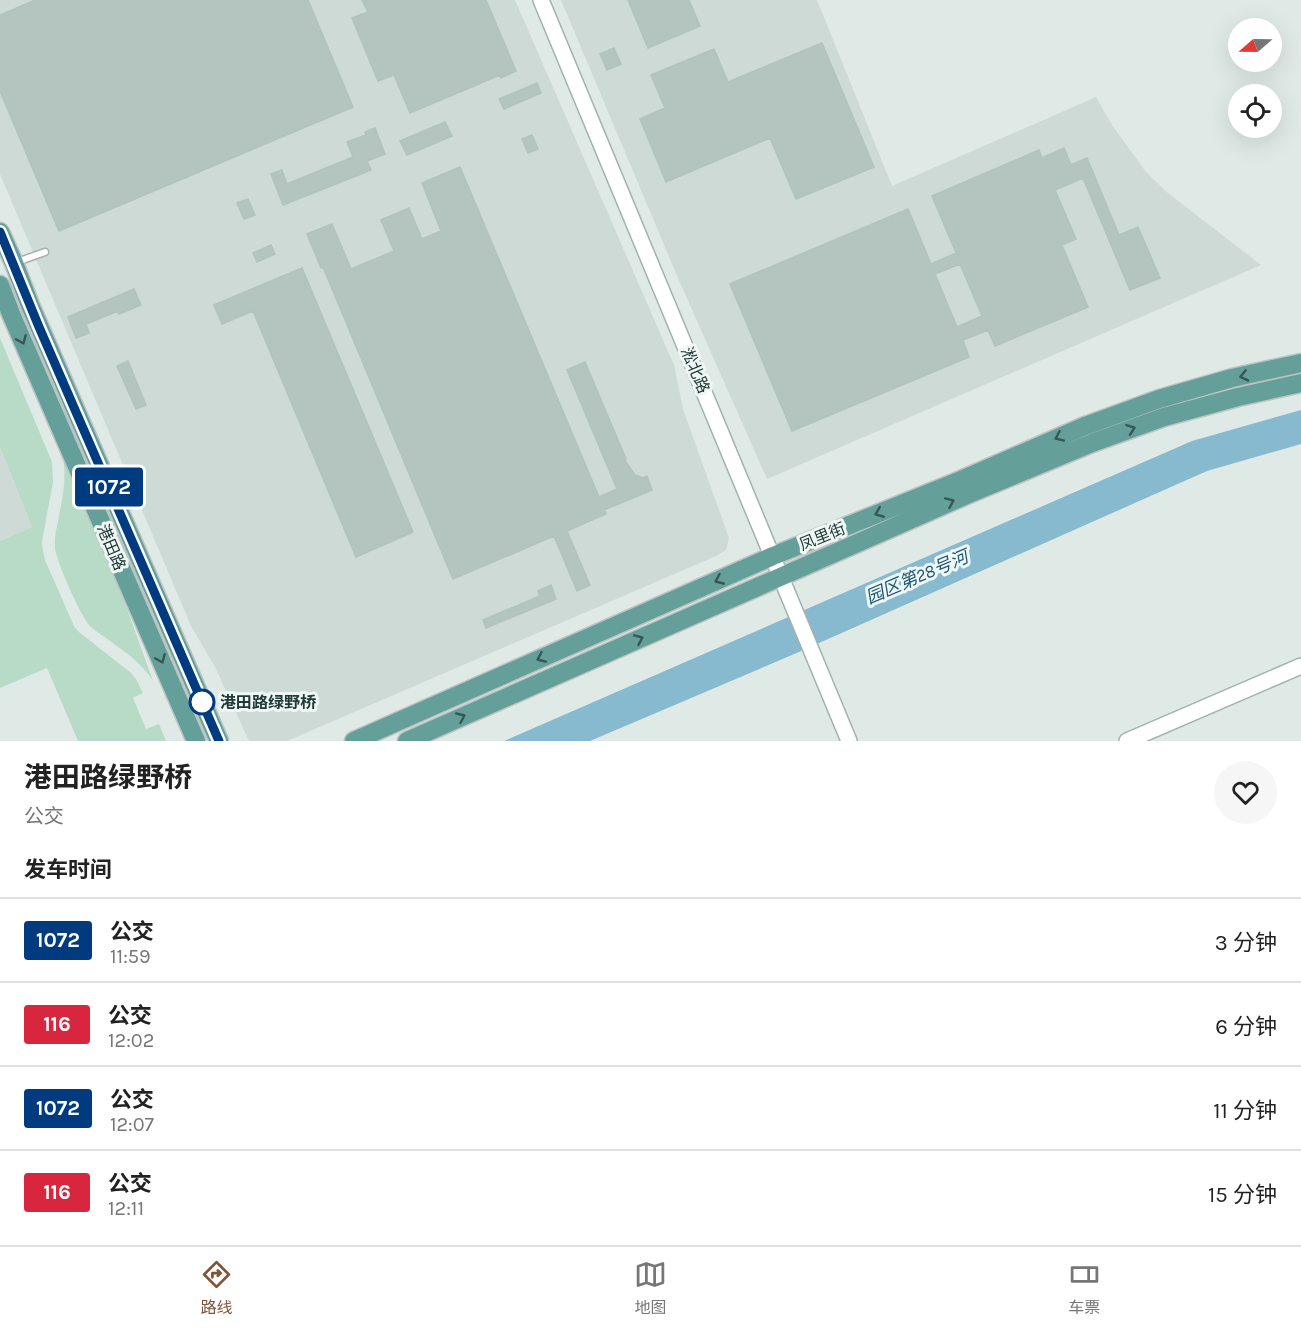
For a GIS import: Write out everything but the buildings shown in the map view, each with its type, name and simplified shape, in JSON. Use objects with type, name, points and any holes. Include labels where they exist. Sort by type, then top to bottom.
[{"type":"main road","name":"港田路","points":[[0,232],[219,741]]},
{"type":"main road","name":"港田路","points":[[0,285],[196,741]]},
{"type":"main road","name":"凤里街","points":[[354,741],[773,556],[961,480],[1095,422],[1159,399],[1232,378],[1301,363]]},
{"type":"main road","name":"凤里街","points":[[407,741],[969,494],[1092,443],[1164,417],[1301,383]]},
{"type":"street","name":"淞北路","points":[[541,0],[849,741]]},
{"type":"street","points":[[1127,741],[1301,666]]},
{"type":"lane","points":[[14,263],[45,252]]},
{"type":"shaded area","points":[[0,0],[515,0],[674,365],[683,409],[729,538],[726,550],[287,741],[249,741],[215,667],[191,626],[0,174]]},
{"type":"shaded area","points":[[561,0],[817,0],[892,186],[1096,97],[1112,125],[1146,172],[1168,193],[1261,265],[767,479],[678,278]]},
{"type":"shaded area","points":[[0,447],[32,527],[0,541]]},
{"type":"green space","points":[[0,338],[52,462],[53,482],[42,542],[45,560],[74,626],[136,679],[143,693],[133,698],[146,729],[159,724],[166,741],[78,741],[47,668],[0,688],[0,541],[32,527],[0,447]]},
{"type":"green space","points":[[63,458],[121,592],[153,681],[132,658],[91,627],[64,577],[55,545],[63,490]]},
{"type":"water","name":"园区第28号河","points":[[1301,410],[1301,444],[1207,471],[792,655],[590,741],[504,741],[1192,441]]},
{"type":"bus line","name":"1072","points":[[0,232],[219,741]]},
{"type":"place","name":"港田路绿野桥","points":[[202,702]]}]
